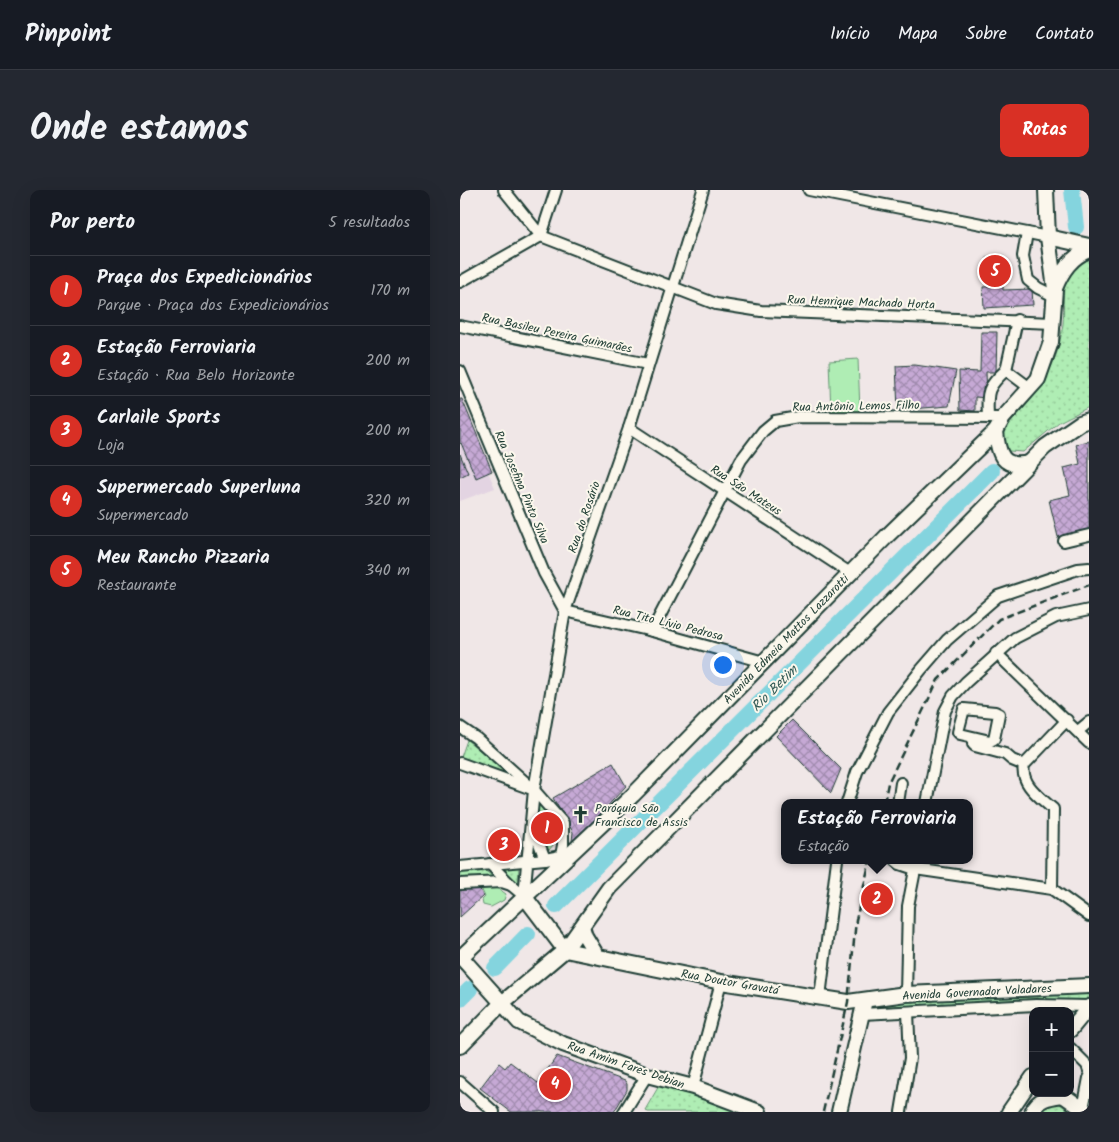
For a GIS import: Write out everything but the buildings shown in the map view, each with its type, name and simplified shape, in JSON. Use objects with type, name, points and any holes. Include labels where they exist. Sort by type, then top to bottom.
[{"type":"main road","name":"Avenida Edmeia Mattos Lazzarotti","points":[[460,957],[565,855],[633,795],[850,573],[996,431],[1003,418],[1038,379],[1051,342],[1055,292],[1048,237],[1046,190]]},
{"type":"main road","points":[[1048,237],[1089,246]]},
{"type":"main road","points":[[1055,292],[1061,274],[1078,255],[1089,250]]},
{"type":"main road","points":[[460,1046],[501,1004],[565,950],[609,888],[1045,447],[1080,423],[1089,420]]},
{"type":"main road","points":[[996,431],[1003,459],[1013,464],[1029,463]]},
{"type":"main road","points":[[524,896],[565,950]]},
{"type":"main road","points":[[582,926],[585,936],[596,956]]},
{"type":"main road","name":"Rua Doutor Gravatá","points":[[565,950],[720,982],[820,997],[863,1007]]},
{"type":"main road","name":"Rua Amim Fares Debian","points":[[460,957],[519,1022],[563,1044],[647,1075],[693,1087],[759,1112]]},
{"type":"main road","name":"Avenida Governador Valadares","points":[[863,1007],[906,994],[1089,986]]},
{"type":"main road","points":[[1074,1025],[1089,1006]]},
{"type":"main road","points":[[839,1112],[863,1007]]},
{"type":"main road","points":[[1009,1112],[1029,1083]]},
{"type":"main road","points":[[1032,1112],[1036,1104],[1043,1098],[1048,1097]]},
{"type":"main road","points":[[1066,1097],[1085,1110]]},
{"type":"street","points":[[504,190],[541,236]]},
{"type":"street","points":[[460,282],[541,236],[556,190]]},
{"type":"street","name":"Rua do Rosário","points":[[524,896],[534,790],[565,611],[629,428],[703,190]]},
{"type":"street","points":[[809,190],[1048,237]]},
{"type":"street","points":[[1027,233],[1023,256],[1028,280],[1038,288],[1055,292]]},
{"type":"street","name":"Rua Henrique Machado Horta","points":[[541,236],[716,304],[761,311],[1053,322]]},
{"type":"street","points":[[988,418],[988,390],[1006,370],[1017,320]]},
{"type":"street","name":"Rua Basileu Pereira Guimarães","points":[[460,326],[648,364]]},
{"type":"street","points":[[1006,370],[1030,388]]},
{"type":"street","name":"Rua Josefina Pinto Silva","points":[[460,371],[544,573],[565,611]]},
{"type":"street","name":"Rua Antônio Lemos Filho","points":[[652,631],[741,460],[763,431],[775,421],[798,417],[1003,418]]},
{"type":"street","name":"Rua São Mateus","points":[[629,428],[850,573]]},
{"type":"street","points":[[1064,541],[1089,535]]},
{"type":"street","points":[[848,799],[857,772],[888,712],[947,640],[998,596],[1078,569],[1089,568]]},
{"type":"street","points":[[929,799],[945,711],[953,696],[996,653],[1014,638],[1056,617],[1089,610]]},
{"type":"street","name":"Rua Tito Lívio Pedrosa","points":[[565,611],[652,631],[764,662]]},
{"type":"street","points":[[996,653],[1089,743]]},
{"type":"street","points":[[1052,889],[1053,809],[1025,780],[1023,772],[1024,765],[1067,720]]},
{"type":"street","points":[[1078,732],[1089,722]]},
{"type":"street","points":[[460,727],[476,738],[534,790],[563,823],[565,855],[545,859],[460,867]]},
{"type":"street","points":[[974,738],[973,744],[975,746],[1005,754],[1012,760],[1024,765]]},
{"type":"street","points":[[460,763],[534,790]]},
{"type":"street","points":[[899,799],[901,783]]},
{"type":"street","points":[[532,823],[545,859]]},
{"type":"street","points":[[490,864],[524,896]]},
{"type":"street","points":[[820,997],[837,864]]},
{"type":"street","points":[[900,864],[916,865],[1052,889],[1089,916]]},
{"type":"street","points":[[906,994],[908,906],[916,865]]},
{"type":"street","points":[[460,884],[502,882],[511,885]]},
{"type":"street","points":[[693,1087],[720,982]]},
{"type":"street","name":"Avenida Governador Valadares","points":[[863,1007],[908,1012],[1036,1005],[1089,1006]]},
{"type":"street","points":[[901,1112],[910,1058],[908,1012]]},
{"type":"street","points":[[1074,1052],[1087,1065],[1089,1071]]},
{"type":"street","points":[[624,1112],[647,1075]]},
{"type":"street","points":[[1085,1110],[1089,1078]]},
{"type":"street","points":[[460,1082],[494,1112]]},
{"type":"shaded area","points":[[460,406],[495,488],[460,501]]},
{"type":"green space","points":[[1089,259],[1089,407],[1059,422],[1023,452],[1009,451],[1003,445],[1002,433],[1037,392],[1048,374],[1059,345],[1063,324],[1064,286],[1071,271]]},
{"type":"green space","points":[[858,359],[860,411],[831,412],[829,361]]},
{"type":"green space","points":[[467,740],[513,778],[461,757]]},
{"type":"green space","points":[[536,800],[551,818],[556,830],[554,843],[549,850],[539,833]]},
{"type":"green space","points":[[519,864],[518,885],[501,867]]},
{"type":"green space","points":[[484,870],[494,877],[460,880],[460,872]]},
{"type":"green space","points":[[480,886],[499,889],[506,894],[504,900],[491,907],[483,905],[482,900],[485,897]]},
{"type":"green space","points":[[1089,991],[1089,1003],[879,1011],[879,1002]]},
{"type":"green space","points":[[660,1084],[755,1112],[648,1112],[645,1110]]},
{"type":"green space","points":[[1057,1102],[1071,1112],[1039,1112],[1043,1103]]},
{"type":"waterway","name":"Rio Betim","points":[[1072,190],[1076,227]]},
{"type":"waterway","name":"Rio Betim","points":[[556,906],[992,471]]},
{"type":"waterway","name":"Rio Betim","points":[[495,968],[528,934]]},
{"type":"waterway","name":"Rio Betim","points":[[460,999],[470,989]]},
{"type":"railway","points":[[885,799],[888,783],[938,680],[999,619],[1089,585]]},
{"type":"railway","points":[[823,1112],[848,1002],[856,920],[869,864]]},
{"type":"place","name":"Meu Rancho Pizzaria","points":[[995,271]]},
{"type":"place","name":"Paróquia São Francisco de Assis","points":[[581,815]]},
{"type":"place","name":"Praça dos Expedicionários","points":[[547,828]]},
{"type":"place","name":"Carlaile Sports","points":[[504,845]]},
{"type":"place","name":"Estação Ferroviaria","points":[[877,899]]},
{"type":"place","name":"Supermercado Superluna","points":[[555,1084]]}]
